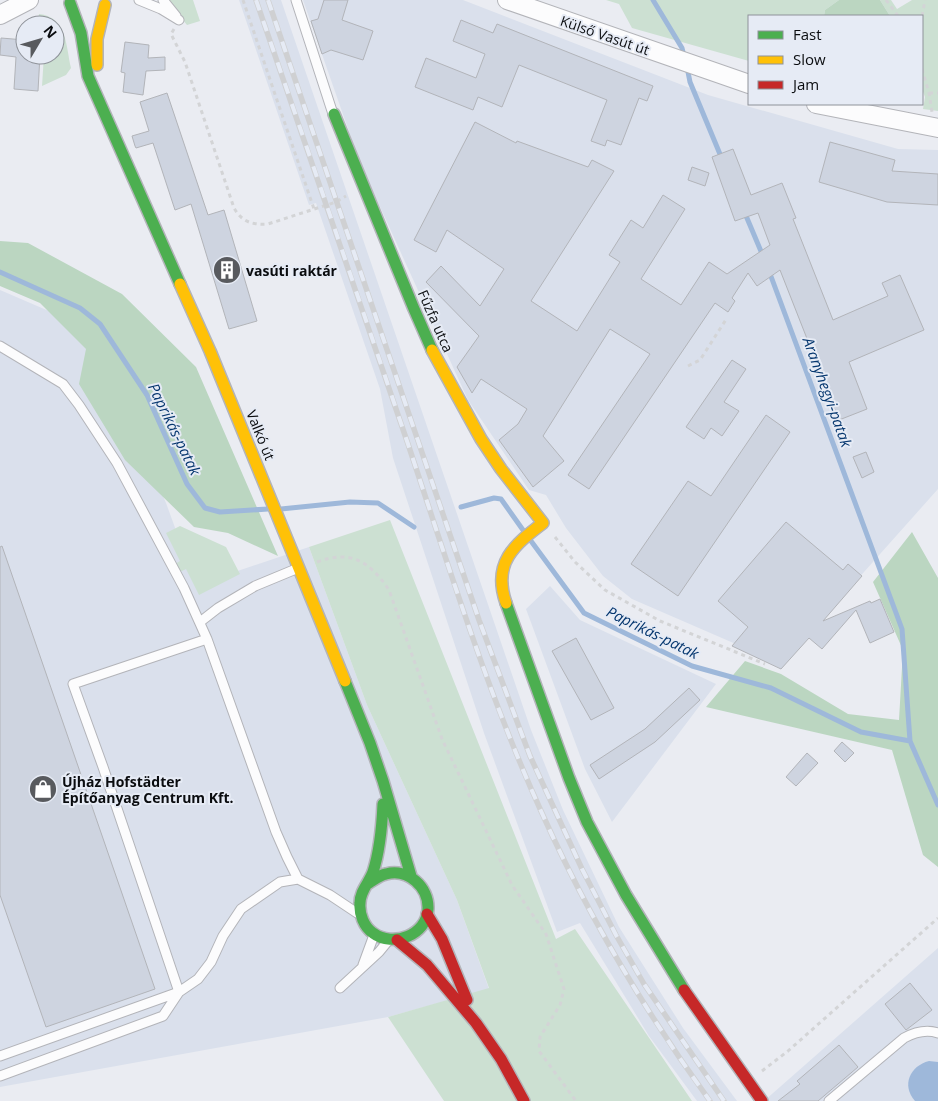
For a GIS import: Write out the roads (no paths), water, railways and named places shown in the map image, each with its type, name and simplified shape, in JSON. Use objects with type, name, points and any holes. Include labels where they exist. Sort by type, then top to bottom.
[{"type":"street","points":[[0,15],[28,0]]},
{"type":"street","name":"Külső Vasút út","points":[[507,0],[748,84]]},
{"type":"street","points":[[69,1],[80,7],[88,8],[109,3]]},
{"type":"street","name":"Valkó út","points":[[69,1],[79,23],[83,38],[84,61],[88,76],[187,296],[370,743],[411,876]]},
{"type":"street","points":[[100,105],[96,56],[97,39],[109,3]]},
{"type":"street","points":[[821,105],[936,128]]},
{"type":"street","name":"Fűzfa utca","points":[[334,114],[414,309],[440,366],[481,439],[501,469],[543,523],[514,547],[502,564],[500,580],[504,598],[573,788],[587,821],[658,948],[762,1101]]},
{"type":"street","points":[[369,883],[378,853],[382,830],[383,781]]},
{"type":"street","points":[[392,941],[407,938],[416,932],[428,914],[426,893],[420,883],[403,873],[384,873],[353,895],[366,927],[374,935],[392,941],[427,964],[476,1023],[501,1059],[524,1101]]},
{"type":"street","points":[[428,914],[442,939],[476,1023]]},
{"type":"lane","points":[[139,0],[161,8],[179,20],[163,0]]},
{"type":"lane","points":[[296,0],[334,114]]},
{"type":"lane","points":[[0,346],[62,384],[79,405],[117,462],[200,622],[227,690],[276,832],[298,879]]},
{"type":"lane","points":[[200,622],[218,608],[255,586],[299,568]]},
{"type":"lane","points":[[179,992],[73,684],[207,639]]},
{"type":"lane","points":[[0,1056],[179,992],[198,979],[211,962],[223,936],[241,909],[280,882],[298,879],[330,895],[361,916]]},
{"type":"lane","points":[[330,895],[353,895]]},
{"type":"lane","points":[[362,966],[374,935]]},
{"type":"lane","points":[[340,988],[362,966],[392,941]]},
{"type":"lane","points":[[0,1076],[163,1016],[179,992]]},
{"type":"lane","points":[[829,1101],[904,1038],[914,1033],[925,1031],[938,1033]]},
{"type":"water","points":[[929,1061],[938,1062],[938,1101],[915,1101],[909,1089],[910,1077],[917,1067]]},
{"type":"waterway","name":"Aranyhegyi-patak","points":[[653,0],[682,48],[684,56]]},
{"type":"waterway","name":"Aranyhegyi-patak","points":[[687,67],[690,82],[722,159]]},
{"type":"waterway","name":"Aranyhegyi-patak","points":[[744,211],[763,256]]},
{"type":"waterway","name":"Aranyhegyi-patak","points":[[769,271],[902,629],[910,741],[938,805]]},
{"type":"waterway","name":"Paprikás-patak","points":[[0,272],[80,308],[100,324],[147,395],[187,484],[205,508],[220,512],[268,509]]},
{"type":"waterway","name":"Paprikás-patak","points":[[461,507],[494,498],[501,499],[523,530]]},
{"type":"waterway","name":"Paprikás-patak","points":[[281,509],[350,502],[378,503],[414,527]]},
{"type":"waterway","name":"Paprikás-patak","points":[[531,541],[584,613],[692,666],[771,688],[861,732],[910,741]]},
{"type":"railway","points":[[256,0],[470,629],[521,766],[559,849],[597,924],[662,1032],[710,1101]]},
{"type":"railway","points":[[268,0],[479,620],[530,756],[582,869],[616,935],[644,984],[724,1101]]},
{"type":"place","name":"vasúti raktár","points":[[227,270]]},
{"type":"place","name":"Újház Hofstädter Építőanyag Centrum Kft.","points":[[43,789]]}]
